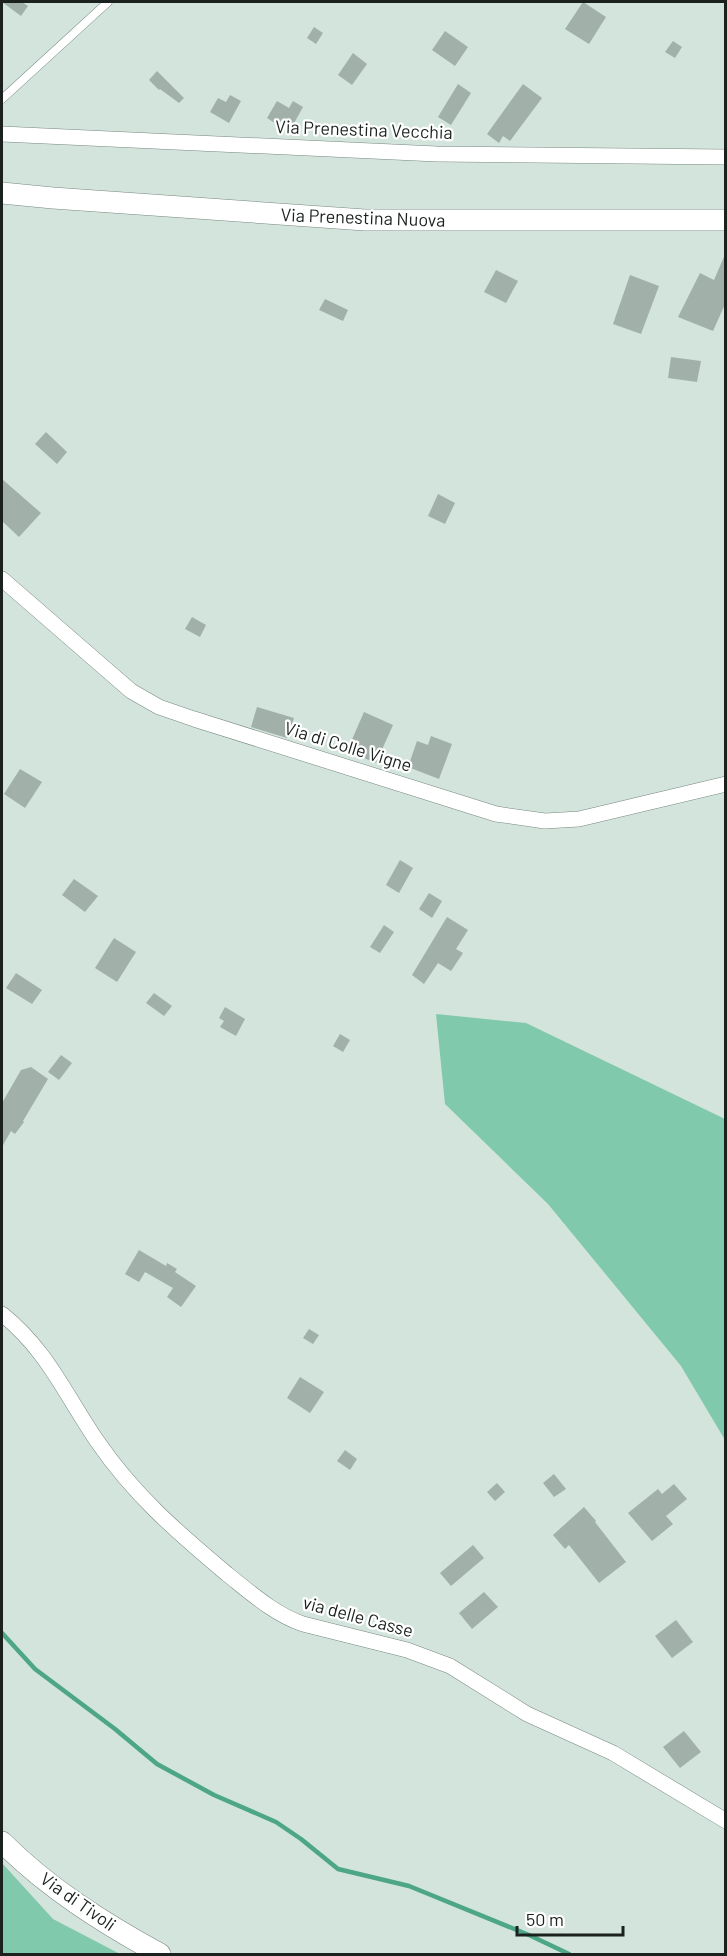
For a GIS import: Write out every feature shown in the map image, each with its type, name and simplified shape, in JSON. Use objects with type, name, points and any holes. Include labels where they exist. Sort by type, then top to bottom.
[{"type":"main road","name":"Via Prenestina Nuova","points":[[5,191],[365,220],[726,220]]},
{"type":"main road","name":"Via di Tivoli","points":[[2,1842],[68,1898],[160,1954]]},
{"type":"street","name":"Via Prenestina Vecchia","points":[[2,134],[437,154],[726,157]]},
{"type":"street","name":"Via di Colle Vigne","points":[[2,579],[123,686],[149,702],[194,719],[496,814],[544,821],[579,819],[726,784]]},
{"type":"street","name":"via delle Casse","points":[[2,1314],[40,1352],[98,1442],[148,1504],[182,1537],[266,1604],[287,1618],[303,1624],[407,1650],[450,1666],[527,1714],[612,1753],[726,1821]]},
{"type":"lane","points":[[2,99],[108,2]]},
{"type":"green space","points":[[436,1014],[526,1023],[725,1119],[725,1440],[681,1366],[548,1204],[445,1104]]},
{"type":"green space","points":[[2,1863],[53,1919],[120,1954],[2,1954]]},
{"type":"building","points":[[2,2],[22,2],[28,6],[21,16]]},
{"type":"building","points":[[583,2],[606,17],[589,44],[565,29]]},
{"type":"building","points":[[314,27],[323,33],[316,44],[307,38]]},
{"type":"building","points":[[445,31],[468,47],[455,66],[432,50]]},
{"type":"building","points":[[673,41],[682,47],[675,58],[665,52]]},
{"type":"building","points":[[353,53],[367,64],[352,85],[338,75]]},
{"type":"building","points":[[157,71],[184,98],[179,103],[159,90],[149,80]]},
{"type":"building","points":[[458,84],[471,93],[451,125],[438,117]]},
{"type":"building","points":[[523,84],[542,98],[510,141],[503,136],[499,143],[487,134]]},
{"type":"building","points":[[230,95],[241,101],[229,123],[210,112],[218,98],[226,102]]},
{"type":"building","points":[[277,101],[289,108],[293,101],[303,107],[293,125],[282,119],[278,125],[267,118]]},
{"type":"building","points":[[726,252],[726,302],[713,331],[678,317],[700,273],[714,280]]},
{"type":"building","points":[[496,270],[518,281],[506,303],[484,292]]},
{"type":"building","points":[[630,275],[659,286],[641,334],[613,324]]},
{"type":"building","points":[[325,299],[348,310],[343,321],[319,310]]},
{"type":"building","points":[[671,357],[701,361],[697,382],[668,378]]},
{"type":"building","points":[[46,432],[67,452],[57,464],[35,444]]},
{"type":"building","points":[[2,479],[41,513],[19,537],[2,521]]},
{"type":"building","points":[[438,494],[455,503],[445,524],[428,516]]},
{"type":"building","points":[[192,617],[206,625],[200,637],[185,629]]},
{"type":"building","points":[[257,707],[294,718],[287,738],[251,727]]},
{"type":"building","points":[[364,712],[393,725],[376,763],[347,751]]},
{"type":"building","points":[[431,736],[452,744],[439,779],[408,767],[417,741],[428,745]]},
{"type":"building","points":[[20,769],[42,782],[25,808],[4,794]]},
{"type":"building","points":[[400,860],[413,868],[399,893],[386,885]]},
{"type":"building","points":[[74,879],[98,896],[85,912],[62,895]]},
{"type":"building","points":[[429,893],[442,901],[432,918],[419,909]]},
{"type":"building","points":[[447,917],[468,930],[456,949],[463,953],[451,971],[438,963],[424,984],[412,975]]},
{"type":"building","points":[[384,925],[394,932],[380,953],[370,947]]},
{"type":"building","points":[[114,938],[136,952],[117,982],[95,968]]},
{"type":"building","points":[[16,973],[42,990],[32,1004],[6,988]]},
{"type":"building","points":[[154,993],[172,1006],[164,1016],[146,1003]]},
{"type":"building","points":[[225,1007],[245,1019],[236,1036],[220,1027],[224,1021],[219,1018]]},
{"type":"building","points":[[340,1034],[350,1040],[343,1052],[333,1046]]},
{"type":"building","points":[[61,1055],[72,1063],[59,1080],[48,1072]]},
{"type":"building","points":[[31,1067],[48,1079],[24,1122],[15,1134],[11,1131],[2,1147],[2,1103],[21,1070]]},
{"type":"building","points":[[139,1250],[166,1266],[167,1263],[177,1269],[175,1272],[196,1286],[181,1307],[167,1297],[173,1288],[145,1272],[139,1282],[125,1274]]},
{"type":"building","points":[[309,1329],[319,1335],[313,1344],[303,1338]]},
{"type":"building","points":[[300,1377],[324,1392],[310,1413],[287,1398]]},
{"type":"building","points":[[345,1450],[357,1459],[350,1470],[337,1461]]},
{"type":"building","points":[[554,1474],[566,1489],[554,1497],[543,1483]]},
{"type":"building","points":[[497,1483],[505,1492],[495,1501],[487,1492]]},
{"type":"building","points":[[674,1484],[687,1499],[666,1516],[673,1524],[652,1541],[628,1513],[658,1489],[662,1494]]},
{"type":"building","points":[[584,1507],[626,1562],[599,1583],[569,1545],[565,1549],[553,1535]]},
{"type":"building","points":[[473,1545],[484,1558],[451,1586],[440,1573]]},
{"type":"building","points":[[484,1592],[498,1607],[472,1629],[459,1613]]},
{"type":"building","points":[[676,1620],[693,1642],[672,1658],[655,1636]]},
{"type":"building","points":[[684,1731],[701,1752],[680,1768],[663,1747]]},
{"type":"waterway","points":[[2,1633],[35,1669],[115,1729],[157,1764],[214,1795],[276,1822],[338,1869],[409,1886],[529,1935],[569,1954]]}]
